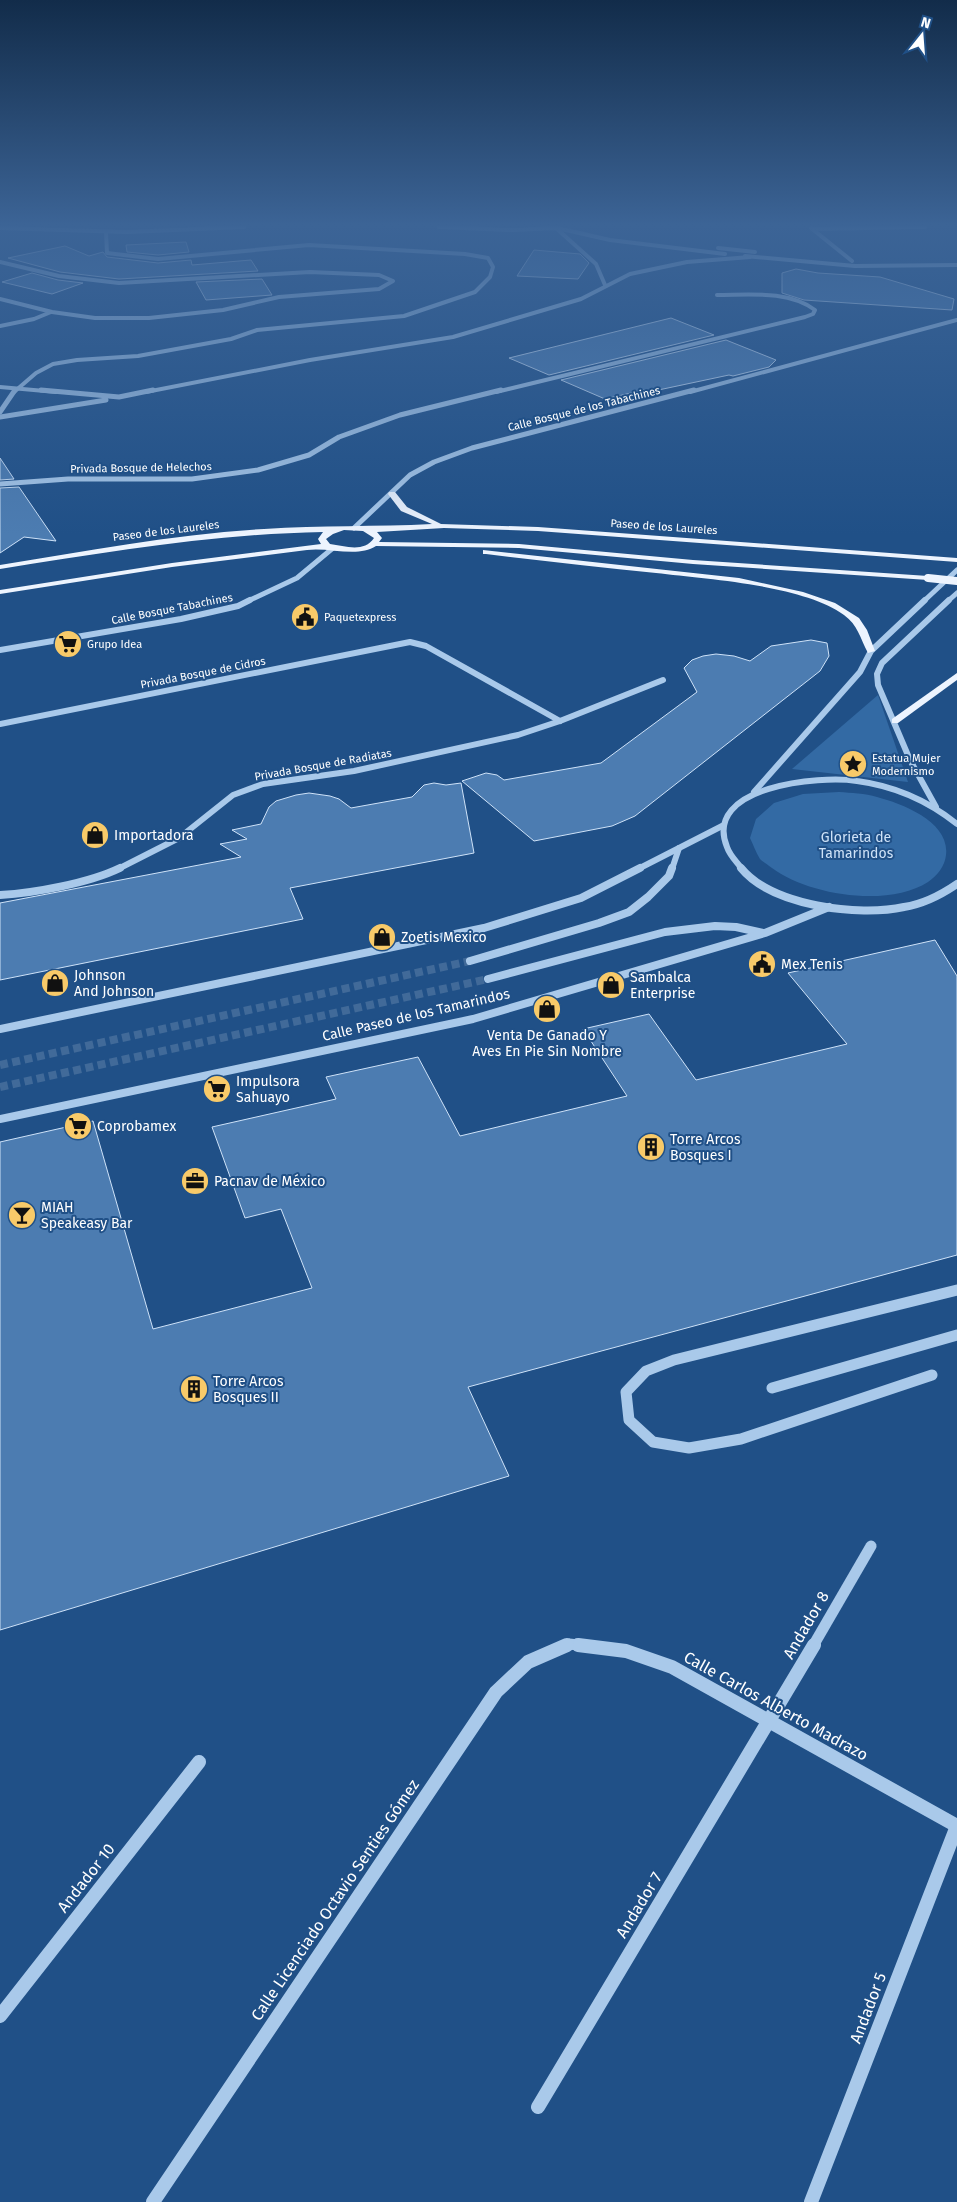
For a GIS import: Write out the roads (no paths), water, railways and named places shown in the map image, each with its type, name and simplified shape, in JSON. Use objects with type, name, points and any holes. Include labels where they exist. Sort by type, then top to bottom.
[{"type":"main road","points":[[392,494],[398,504],[414,515],[444,526]]},
{"type":"main road","name":"Paseo de los Laureles","points":[[0,567],[179,539],[265,531],[354,528],[369,530],[444,526],[538,530],[957,560]]},
{"type":"main road","points":[[330,547],[322,539],[324,535],[336,530]]},
{"type":"main road","points":[[369,530],[377,535],[377,541],[374,544]]},
{"type":"main road","points":[[0,592],[189,562],[330,547],[355,550],[374,544],[518,546],[693,562],[957,581]]},
{"type":"main road","points":[[436,544],[512,556],[738,580],[780,588],[812,597],[842,610],[857,620],[871,651]]},
{"type":"main road","points":[[895,721],[957,676]]},
{"type":"street","points":[[0,412],[16,389],[36,373],[53,364],[77,360],[138,356],[231,339],[260,330]]},
{"type":"street","points":[[0,416],[119,397],[310,360],[453,338],[480,330]]},
{"type":"street","name":"Privada Bosque de Helechos","points":[[0,484],[68,479],[192,479],[258,470],[309,454],[339,437],[400,415],[758,330]]},
{"type":"street","name":"Calle Bosque de los Tabachines","points":[[354,528],[410,476],[434,462],[472,448],[921,330]]},
{"type":"street","points":[[0,387],[119,397]]},
{"type":"street","name":"Calle Bosque Tabachines","points":[[0,650],[182,619],[238,606],[297,578],[330,547]]},
{"type":"street","points":[[957,570],[871,651],[860,672],[754,793],[734,807],[724,825],[724,845],[736,865],[759,883],[791,898],[829,907],[867,910],[903,908],[934,898],[957,885]]},
{"type":"street","points":[[936,807],[910,760],[895,721],[878,685],[877,674],[882,663],[957,593]]},
{"type":"street","name":"Privada Bosque de Cidros","points":[[0,724],[410,642],[426,646],[560,721]]},
{"type":"street","name":"Privada Bosque de Radiatas","points":[[0,895],[20,894],[104,876],[179,838],[233,795],[263,784],[354,772],[518,735],[560,721],[663,680]]},
{"type":"street","points":[[754,793],[794,781],[843,779],[893,788],[936,807],[957,824]]},
{"type":"street","points":[[0,1029],[484,928],[581,898],[724,825]]},
{"type":"street","points":[[470,961],[599,923],[629,912],[648,897],[669,876],[679,848]]},
{"type":"street","name":"Calle Paseo de los Tamarindos","points":[[0,1119],[473,1019],[765,933],[829,907]]},
{"type":"street","points":[[488,979],[665,932],[715,926],[736,926],[765,933]]},
{"type":"street","points":[[932,1375],[741,1439],[689,1448],[653,1442],[628,1420],[626,1392],[646,1371],[674,1360],[957,1290]]},
{"type":"street","points":[[772,1388],[957,1335]]},
{"type":"street","name":"Andador 8","points":[[769,1722],[871,1546]]},
{"type":"street","name":"Calle Carlos Alberto Madrazo","points":[[569,1644],[626,1651],[672,1667],[957,1826]]},
{"type":"street","name":"Calle Licenciado Octavio Senties Gómez","points":[[153,2202],[496,1692],[528,1662],[569,1644]]},
{"type":"street","name":"Andador 7","points":[[538,2106],[769,1722]]},
{"type":"street","name":"Andador 10","points":[[0,2016],[199,1762]]},
{"type":"street","name":"Andador 5","points":[[811,2202],[957,1826]]},
{"type":"tunnel","points":[[0,1065],[470,961]]},
{"type":"tunnel","points":[[0,1087],[488,979]]},
{"type":"place","name":"Paquetexpress","points":[[305,617]]},
{"type":"place","name":"Grupo Idea","points":[[68,644]]},
{"type":"place","name":"Estatua Mujer Modernismo","points":[[853,764]]},
{"type":"place","name":"Importadora","points":[[95,835]]},
{"type":"place","name":"Zoetis Mexico","points":[[382,937]]},
{"type":"place","name":"Mex Tenis","points":[[762,964]]},
{"type":"place","name":"Johnson And Johnson","points":[[55,983]]},
{"type":"place","name":"Sambalca Enterprise","points":[[611,985]]},
{"type":"place","name":"Venta De Ganado Y Aves En Pie Sin Nombre","points":[[547,1009]]},
{"type":"place","name":"Impulsora Sahuayo","points":[[217,1089]]},
{"type":"place","name":"Coprobamex","points":[[78,1126]]},
{"type":"place","name":"Torre Arcos Bosques I","points":[[651,1147]]},
{"type":"place","name":"Pacnav de México","points":[[195,1181]]},
{"type":"place","name":"MIAH Speakeasy Bar","points":[[22,1215]]},
{"type":"place","name":"Torre Arcos Bosques II","points":[[194,1389]]},
{"type":"park label","name":"Glorieta de Tamarindos","points":[[856,846]]}]
